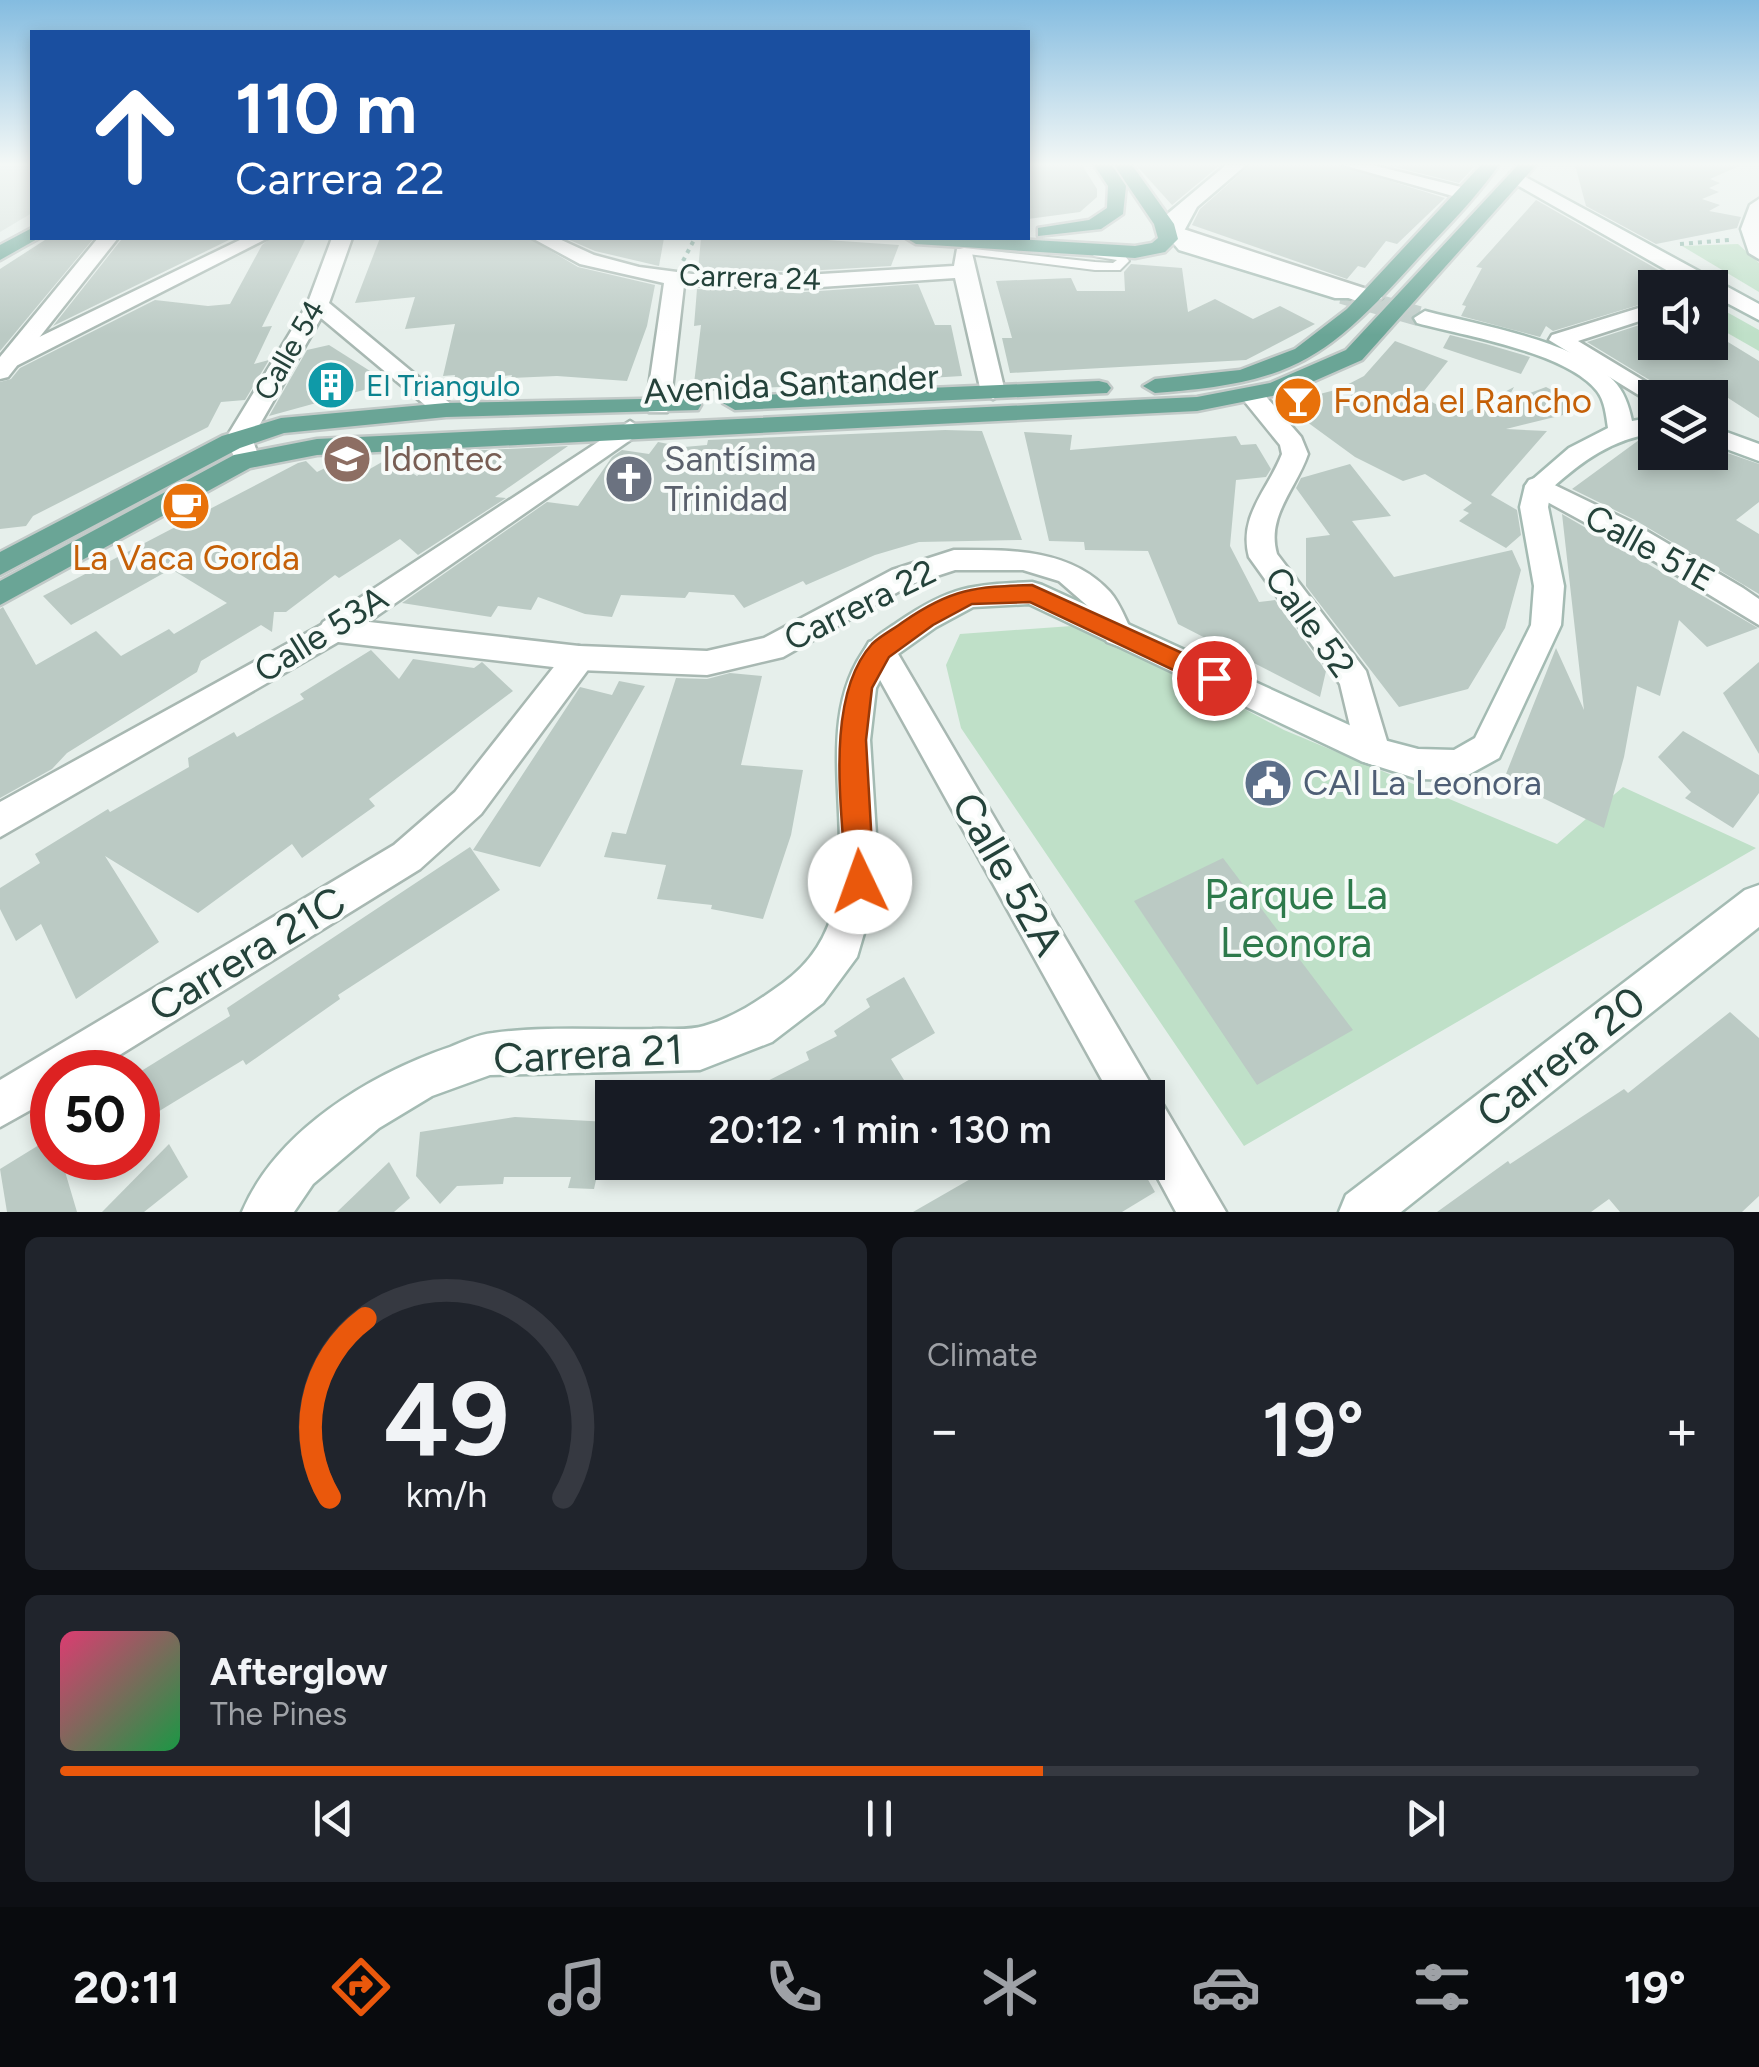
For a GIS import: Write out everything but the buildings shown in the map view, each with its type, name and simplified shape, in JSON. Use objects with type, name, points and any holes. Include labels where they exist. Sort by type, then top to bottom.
[{"type":"main road","points":[[0,239],[29,222]]},
{"type":"main road","points":[[1030,237],[1099,222]]},
{"type":"main road","points":[[1030,239],[1146,252],[1168,239],[1169,228],[1164,222]]},
{"type":"main road","name":"Avenida Santander","points":[[0,564],[301,423],[446,410],[658,406],[1184,384],[1278,368],[1308,355],[1331,338],[1441,222]]},
{"type":"main road","name":"Avenida Santander","points":[[0,594],[243,449],[1197,404],[1253,397],[1327,372],[1354,355],[1470,222]]},
{"type":"main road","points":[[1094,225],[1091,234],[1097,240],[1120,250]]},
{"type":"main road","points":[[0,254],[30,235]]},
{"type":"main road","points":[[922,240],[963,254],[1013,240]]},
{"type":"street","points":[[1169,228],[1175,222]]},
{"type":"street","points":[[1599,222],[1679,270]]},
{"type":"street","points":[[1169,228],[1186,246],[1342,294]]},
{"type":"street","points":[[1169,228],[1371,298]]},
{"type":"street","points":[[5,366],[106,240]]},
{"type":"street","points":[[5,366],[254,240]]},
{"type":"street","name":"Calle 54","points":[[243,449],[318,305],[341,240]]},
{"type":"street","name":"Carrera 24","points":[[546,240],[590,261],[674,277],[783,284],[963,254]]},
{"type":"street","points":[[1146,252],[1202,252]]},
{"type":"street","points":[[963,254],[994,392]]},
{"type":"street","points":[[658,406],[674,277]]},
{"type":"street","points":[[1728,298],[1759,312]]},
{"type":"street","points":[[318,305],[446,410]]},
{"type":"street","points":[[1638,315],[1560,340],[1638,386]]},
{"type":"street","points":[[1426,318],[1578,367],[1604,383],[1619,416]]},
{"type":"street","name":"Calle 52","points":[[1253,397],[1292,443],[1295,454],[1258,520],[1256,539],[1262,557],[1355,680],[1373,751]]},
{"type":"street","points":[[1619,416],[1638,420]]},
{"type":"street","points":[[1118,634],[1373,751],[1418,764],[1459,766],[1487,748],[1546,625],[1549,586],[1534,507],[1538,486],[1619,416]]},
{"type":"street","name":"Calle 53A","points":[[0,821],[334,630],[630,429]]},
{"type":"street","points":[[1728,441],[1759,453]]},
{"type":"street","name":"Calle 51E","points":[[1538,486],[1672,555],[1759,614]]},
{"type":"street","name":"Carrera 22","points":[[334,630],[580,658],[707,663],[772,648],[902,578],[954,560],[1024,560],[1070,574],[1101,601],[1118,634]]},
{"type":"street","name":"Carrera 21","points":[[266,1212],[297,1168],[362,1112],[421,1078],[490,1054],[700,1048],[758,1027],[809,989],[843,943],[860,882],[853,740],[860,688],[880,651],[925,619],[968,596],[1032,593],[1118,634]]},
{"type":"street","name":"Calle 52A","points":[[880,651],[1126,1080]]},
{"type":"street","name":"Carrera 21C","points":[[91,1050],[406,857],[438,832],[468,803],[580,658]]},
{"type":"street","name":"Carrera 20","points":[[1363,1212],[1759,902]]},
{"type":"street","name":"Carrera 21C","points":[[0,1105],[30,1087]]},
{"type":"street","points":[[1165,1147],[1202,1212]]},
{"type":"lane","points":[[963,254],[1116,267],[1123,261],[1120,256],[1030,240]]},
{"type":"path","points":[[1640,247],[1755,246]]},
{"type":"shaded area","points":[[0,222],[18,222],[0,232]]},
{"type":"green space","points":[[1738,244],[1759,263],[1759,292],[1728,270],[1682,246]]},
{"type":"green space","points":[[1728,313],[1759,330],[1759,351],[1728,333]]},
{"type":"green space","name":"Parque La Leonora","points":[[1086,625],[1284,730],[1557,844],[1623,787],[1756,848],[1244,1146],[961,728],[946,665],[960,634]]},
{"type":"tunnel","points":[[1342,294],[1425,318]]},
{"type":"place","name":"El Triangulo","points":[[331,385]]},
{"type":"place","name":"Fonda el Rancho","points":[[1298,401]]},
{"type":"place","name":"Idontec","points":[[347,459]]},
{"type":"place","name":"Santísima Trinidad","points":[[629,479]]},
{"type":"place","name":"La Vaca Gorda","points":[[186,506]]},
{"type":"place","name":"CAI La Leonora","points":[[1268,783]]},
{"type":"route","points":[[860,882],[853,740],[860,688],[880,651],[925,619],[968,596],[1032,593],[1214,678]]}]
